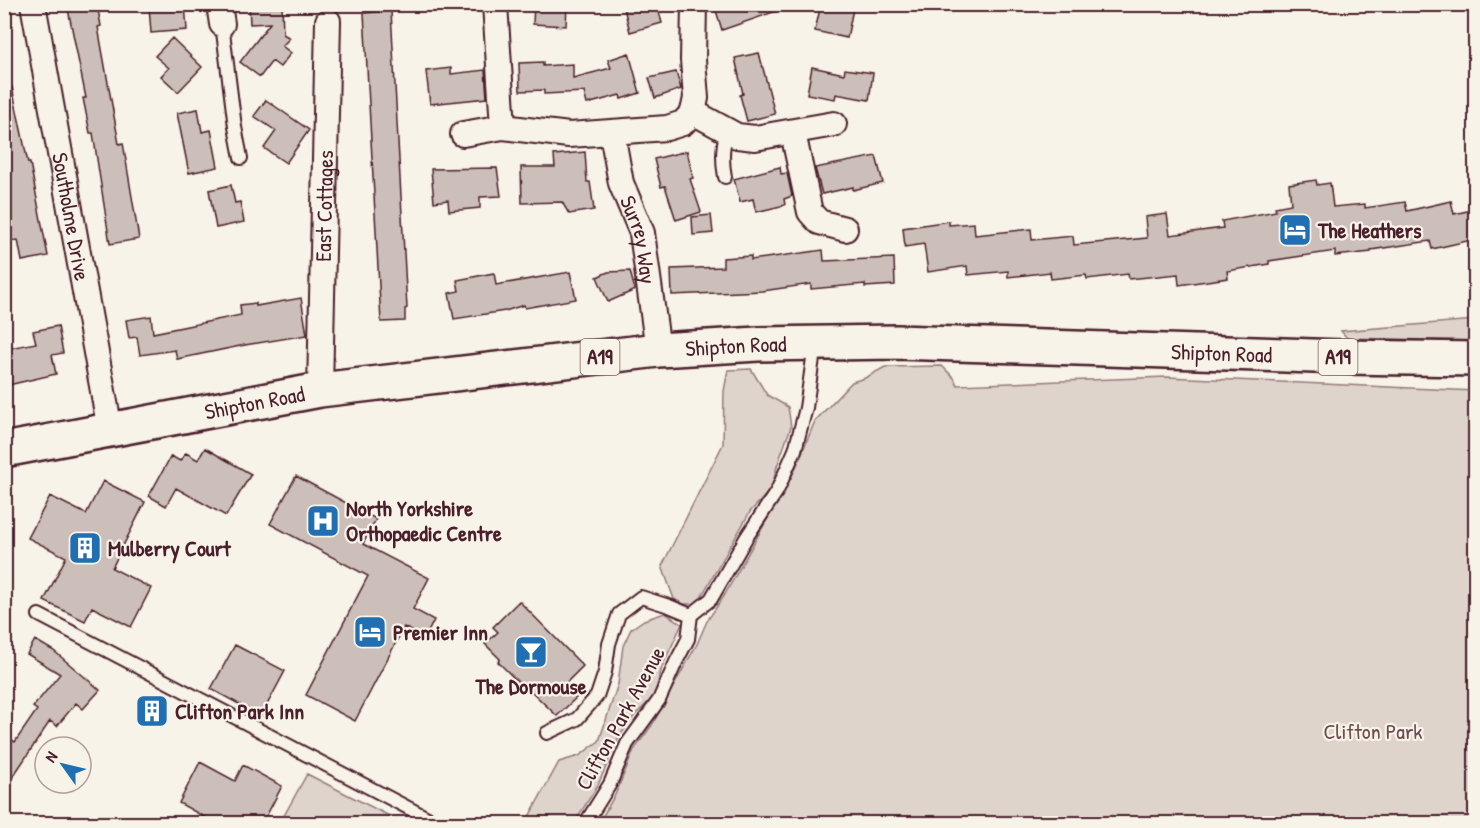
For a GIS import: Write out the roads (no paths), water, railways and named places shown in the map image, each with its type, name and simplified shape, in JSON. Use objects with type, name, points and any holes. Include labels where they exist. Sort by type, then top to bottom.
[{"type":"main road","name":"Shipton Road","points":[[4,450],[320,390],[658,350],[897,342],[1476,359]]},
{"type":"street","name":"Southolme Drive","points":[[33,4],[110,430]]},
{"type":"street","points":[[495,4],[502,127]]},
{"type":"street","points":[[463,134],[502,127],[557,134],[612,133],[667,128],[683,123],[693,112],[696,98],[693,60],[694,4]]},
{"type":"street","name":"East Cottages","points":[[320,390],[328,21]]},
{"type":"street","points":[[693,112],[737,136],[755,138],[834,124]]},
{"type":"street","name":"Surrey Way","points":[[612,133],[621,183],[642,233],[658,350]]},
{"type":"street","points":[[793,133],[810,212],[819,222],[845,229]]},
{"type":"lane","points":[[221,14],[234,127],[241,158]]},
{"type":"lane","points":[[725,177],[722,157],[723,142],[727,131]]},
{"type":"lane","points":[[547,733],[577,719],[597,696],[609,644],[619,614],[640,597],[691,615],[711,599],[746,538],[777,491],[795,450],[806,408],[815,343]]},
{"type":"lane","points":[[39,615],[440,824]]},
{"type":"lane","name":"Clifton Park Avenue","points":[[585,824],[610,784],[627,744],[659,700],[688,639],[691,615]]},
{"type":"place","name":"The Heathers","points":[[1295,230]]},
{"type":"place","name":"North Yorkshire Orthopaedic Centre","points":[[323,521]]},
{"type":"place","name":"Mulberry Court","points":[[85,548]]},
{"type":"place","name":"Premier Inn","points":[[370,632]]},
{"type":"place","name":"The Dormouse","points":[[531,652]]},
{"type":"place","name":"Clifton Park Inn","points":[[152,711]]},
{"type":"park label","name":"Clifton Park","points":[[1373,731]]}]
